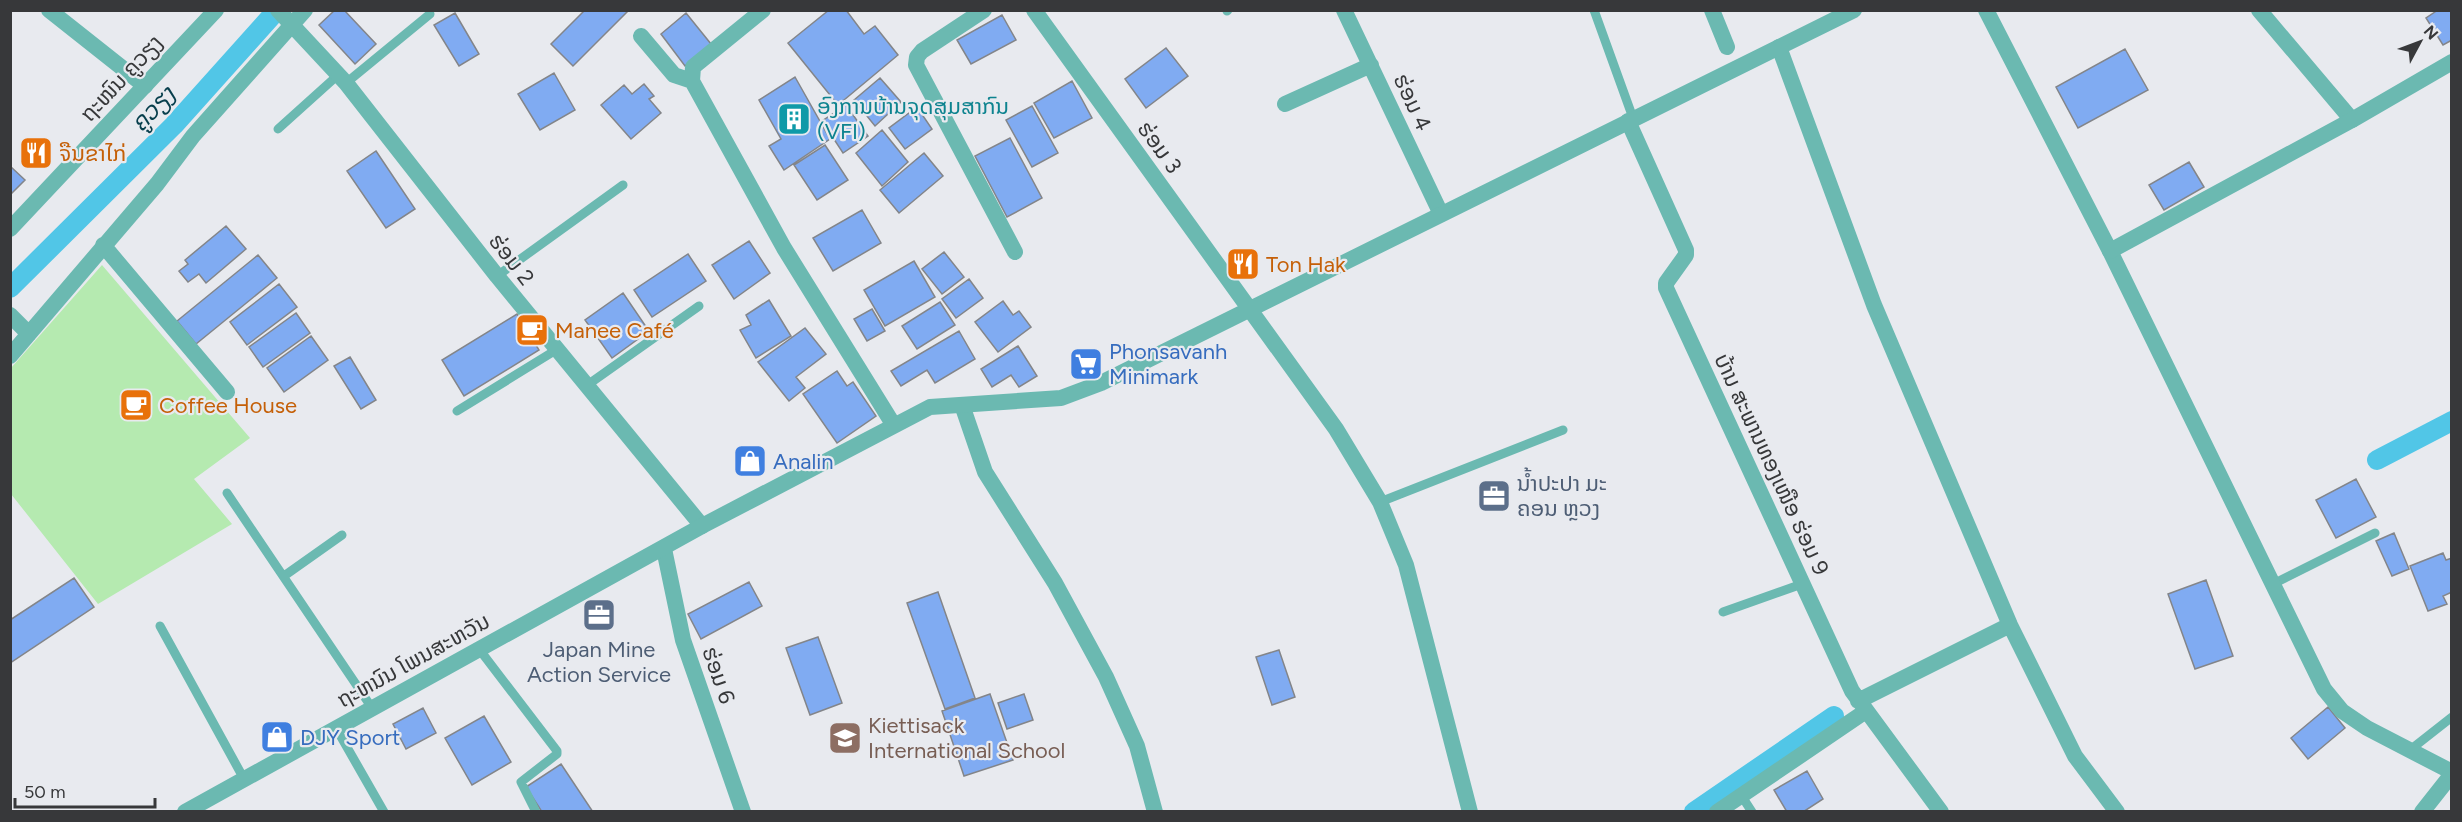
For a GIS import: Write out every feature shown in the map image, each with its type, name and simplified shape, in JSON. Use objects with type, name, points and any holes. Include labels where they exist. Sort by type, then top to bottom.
[{"type":"street","points":[[49,10],[145,86]]},
{"type":"street","name":"ຖະໜົນ ຄູວຽງ","points":[[10,230],[216,10]]},
{"type":"street","points":[[10,356],[26,331],[157,184],[285,19],[305,10]]},
{"type":"street","points":[[763,10],[693,67],[692,81],[784,248],[893,424]]},
{"type":"street","points":[[984,10],[922,51],[917,57],[916,65],[1015,252]]},
{"type":"street","name":"ຮ່ອມ 3","points":[[1034,10],[1336,429],[1380,502],[1406,565],[1470,812]]},
{"type":"street","name":"ຮ່ອມ 4","points":[[1344,10],[1441,214]]},
{"type":"street","points":[[1712,10],[1727,47]]},
{"type":"street","name":"ຖະຫນົນ ໂພນສະຫວັນ","points":[[185,812],[702,526],[893,424],[930,407],[1061,398],[1101,383],[1854,10]]},
{"type":"street","points":[[1986,10],[2110,251],[2324,689],[2342,711],[2451,773],[2422,812]]},
{"type":"street","points":[[2259,10],[2352,120]]},
{"type":"street","name":"ຮ່ອມ 2","points":[[285,19],[342,79],[556,350],[702,526]]},
{"type":"street","points":[[641,36],[674,75],[692,81]]},
{"type":"street","points":[[1779,47],[1874,305],[2010,625],[2075,756],[2117,812]]},
{"type":"street","points":[[2110,251],[2352,120],[2451,62]]},
{"type":"street","points":[[1285,104],[1371,66]]},
{"type":"street","name":"ບ້ານ ສະພານທອງເໜືອ ຮ່ອມ 9","points":[[1631,119],[1686,250],[1686,255],[1666,283],[1666,288],[1802,584],[1862,706],[1941,812]]},
{"type":"street","points":[[103,245],[227,392]]},
{"type":"street","points":[[10,315],[26,331]]},
{"type":"street","points":[[962,405],[985,472],[1054,583],[1106,677],[1137,746],[1155,812]]},
{"type":"street","name":"ຮ່ອມ 6","points":[[664,549],[683,640],[742,812]]},
{"type":"street","points":[[1717,812],[1862,706],[2010,625]]},
{"type":"lane","points":[[1594,10],[1631,119]]},
{"type":"lane","points":[[278,129],[430,14]]},
{"type":"lane","points":[[497,276],[623,185]]},
{"type":"lane","points":[[586,386],[699,306]]},
{"type":"lane","points":[[457,411],[556,350]]},
{"type":"lane","points":[[1380,502],[1563,430]]},
{"type":"lane","points":[[227,493],[372,708]]},
{"type":"lane","points":[[2273,584],[2375,533]]},
{"type":"lane","points":[[284,576],[342,535]]},
{"type":"lane","points":[[1723,612],[1802,584]]},
{"type":"lane","points":[[160,626],[243,779]]},
{"type":"lane","points":[[479,649],[557,751],[522,782],[536,812]]},
{"type":"lane","points":[[2410,750],[2451,717]]},
{"type":"lane","points":[[336,728],[384,812]]},
{"type":"lane","points":[[1741,795],[1752,812]]},
{"type":"green space","points":[[102,265],[250,438],[194,479],[232,524],[98,604],[11,494],[11,368]]},
{"type":"building","points":[[335,10],[344,10],[376,44],[355,64],[319,25]]},
{"type":"building","points":[[585,10],[629,10],[573,66],[551,44]]},
{"type":"building","points":[[829,10],[846,10],[864,34],[875,26],[898,55],[838,105],[788,43]]},
{"type":"building","points":[[2438,10],[2452,10],[2452,40],[2443,45],[2426,18]]},
{"type":"building","points":[[455,13],[479,54],[459,66],[434,25]]},
{"type":"building","points":[[686,13],[711,44],[685,66],[661,34]]},
{"type":"building","points":[[1002,15],[1016,40],[971,64],[957,40]]},
{"type":"building","points":[[1166,48],[1188,76],[1146,108],[1125,79]]},
{"type":"building","points":[[2125,49],[2148,90],[2078,128],[2056,87]]},
{"type":"building","points":[[554,73],[575,110],[540,130],[518,94]]},
{"type":"building","name":"ອົງການບ້ານຈຸດສຸມສາກົນ (VFI)","points":[[795,77],[830,139],[784,170],[769,146],[781,139],[759,100]]},
{"type":"building","points":[[880,78],[901,102],[875,126],[854,100]]},
{"type":"building","points":[[1072,81],[1092,118],[1054,138],[1034,103]]},
{"type":"building","points":[[644,84],[654,96],[649,99],[661,113],[631,139],[601,105],[624,85],[632,94]]},
{"type":"building","points":[[846,105],[868,136],[843,153],[822,121]]},
{"type":"building","points":[[1032,106],[1058,153],[1032,167],[1006,120]]},
{"type":"building","points":[[917,107],[932,129],[905,149],[889,128]]},
{"type":"building","points":[[882,130],[908,162],[882,186],[856,153]]},
{"type":"building","points":[[1010,138],[1042,198],[1007,217],[975,156]]},
{"type":"building","points":[[825,145],[848,180],[817,200],[794,165]]},
{"type":"building","points":[[376,151],[415,209],[386,228],[347,171]]},
{"type":"building","points":[[924,153],[943,176],[899,213],[880,190]]},
{"type":"building","points":[[2189,162],[2204,187],[2164,210],[2149,185]]},
{"type":"building","points":[[10,166],[25,180],[10,195]]},
{"type":"building","points":[[862,210],[881,243],[833,271],[813,238]]},
{"type":"building","points":[[226,226],[246,249],[206,283],[199,274],[188,282],[179,271],[188,264],[185,260]]},
{"type":"building","points":[[749,241],[770,273],[734,299],[712,265]]},
{"type":"building","points":[[944,252],[964,277],[942,294],[922,269]]},
{"type":"building","points":[[688,254],[706,281],[652,317],[634,290]]},
{"type":"building","points":[[258,255],[277,278],[196,344],[177,321]]},
{"type":"building","points":[[914,261],[935,297],[885,326],[864,290]]},
{"type":"building","points":[[969,279],[983,298],[956,318],[942,299]]},
{"type":"building","points":[[279,284],[297,307],[247,345],[230,322]]},
{"type":"building","points":[[623,293],[649,331],[612,358],[585,320]]},
{"type":"building","points":[[769,300],[791,336],[756,358],[740,330],[751,325],[746,315]]},
{"type":"building","points":[[1003,301],[1013,315],[1019,311],[1031,327],[998,352],[975,322]]},
{"type":"building","points":[[940,302],[955,325],[917,349],[902,326]]},
{"type":"building","points":[[872,309],[885,331],[867,341],[854,319]]},
{"type":"building","points":[[296,313],[310,333],[263,367],[249,347]]},
{"type":"building","points":[[517,314],[539,350],[464,396],[442,360]]},
{"type":"building","points":[[805,328],[826,354],[796,377],[805,388],[789,401],[758,362]]},
{"type":"building","points":[[959,331],[975,359],[935,383],[927,370],[901,386],[891,371]]},
{"type":"building","points":[[311,336],[328,360],[284,392],[267,368]]},
{"type":"building","points":[[1018,346],[1037,376],[1019,387],[1011,375],[992,387],[981,369]]},
{"type":"building","points":[[350,357],[376,400],[361,409],[334,366]]},
{"type":"building","points":[[837,371],[847,386],[853,382],[876,416],[837,443],[803,394]]},
{"type":"building","points":[[2356,479],[2376,517],[2336,538],[2316,500]]},
{"type":"building","points":[[2394,533],[2409,569],[2392,576],[2376,541]]},
{"type":"building","points":[[2443,553],[2446,560],[2452,558],[2452,592],[2443,596],[2447,604],[2428,611],[2410,566]]},
{"type":"building","points":[[74,578],[94,607],[10,663],[10,620]]},
{"type":"building","points":[[2206,580],[2233,656],[2195,669],[2168,594]]},
{"type":"building","points":[[749,582],[762,606],[701,639],[688,614]]},
{"type":"building","points":[[938,592],[975,698],[945,709],[907,603]]},
{"type":"building","points":[[818,637],[842,703],[810,715],[786,648]]},
{"type":"building","points":[[1279,650],[1295,697],[1272,705],[1256,657]]},
{"type":"building","points":[[990,694],[1013,760],[964,776],[942,711]]},
{"type":"building","points":[[1024,694],[1033,720],[1007,729],[998,703]]},
{"type":"building","points":[[2328,707],[2345,728],[2308,759],[2291,738]]},
{"type":"building","points":[[423,708],[436,733],[406,749],[393,724]]},
{"type":"building","points":[[484,716],[511,762],[472,785],[445,738]]},
{"type":"building","points":[[561,764],[593,812],[542,812],[526,787]]},
{"type":"building","points":[[1807,771],[1823,799],[1803,812],[1787,812],[1774,790]]},
{"type":"waterway","name":"ຄູວຽງ","points":[[10,288],[174,125],[277,10]]},
{"type":"waterway","points":[[2377,460],[2452,421]]},
{"type":"waterway","points":[[1694,812],[1834,716]]},
{"type":"place","name":"ອົງການບ້ານຈຸດສຸມສາກົນ (VFI)","points":[[794,119]]},
{"type":"place","name":"ຈືນຂາໄກ່","points":[[36,153]]},
{"type":"place","name":"Ton Hak","points":[[1243,264]]},
{"type":"place","name":"Manee Café","points":[[532,330]]},
{"type":"place","name":"Phonsavanh Minimark","points":[[1086,364]]},
{"type":"place","name":"Coffee House","points":[[136,405]]},
{"type":"place","name":"Analin","points":[[750,461]]},
{"type":"place","name":"ນ້ຳປະປາ ມະ ຄອນ ຫຼວງ","points":[[1494,496]]},
{"type":"place","name":"Japan Mine Action Service","points":[[599,615]]},
{"type":"place","name":"DJY Sport","points":[[277,737]]},
{"type":"place","name":"Kiettisack International School","points":[[845,738]]}]
